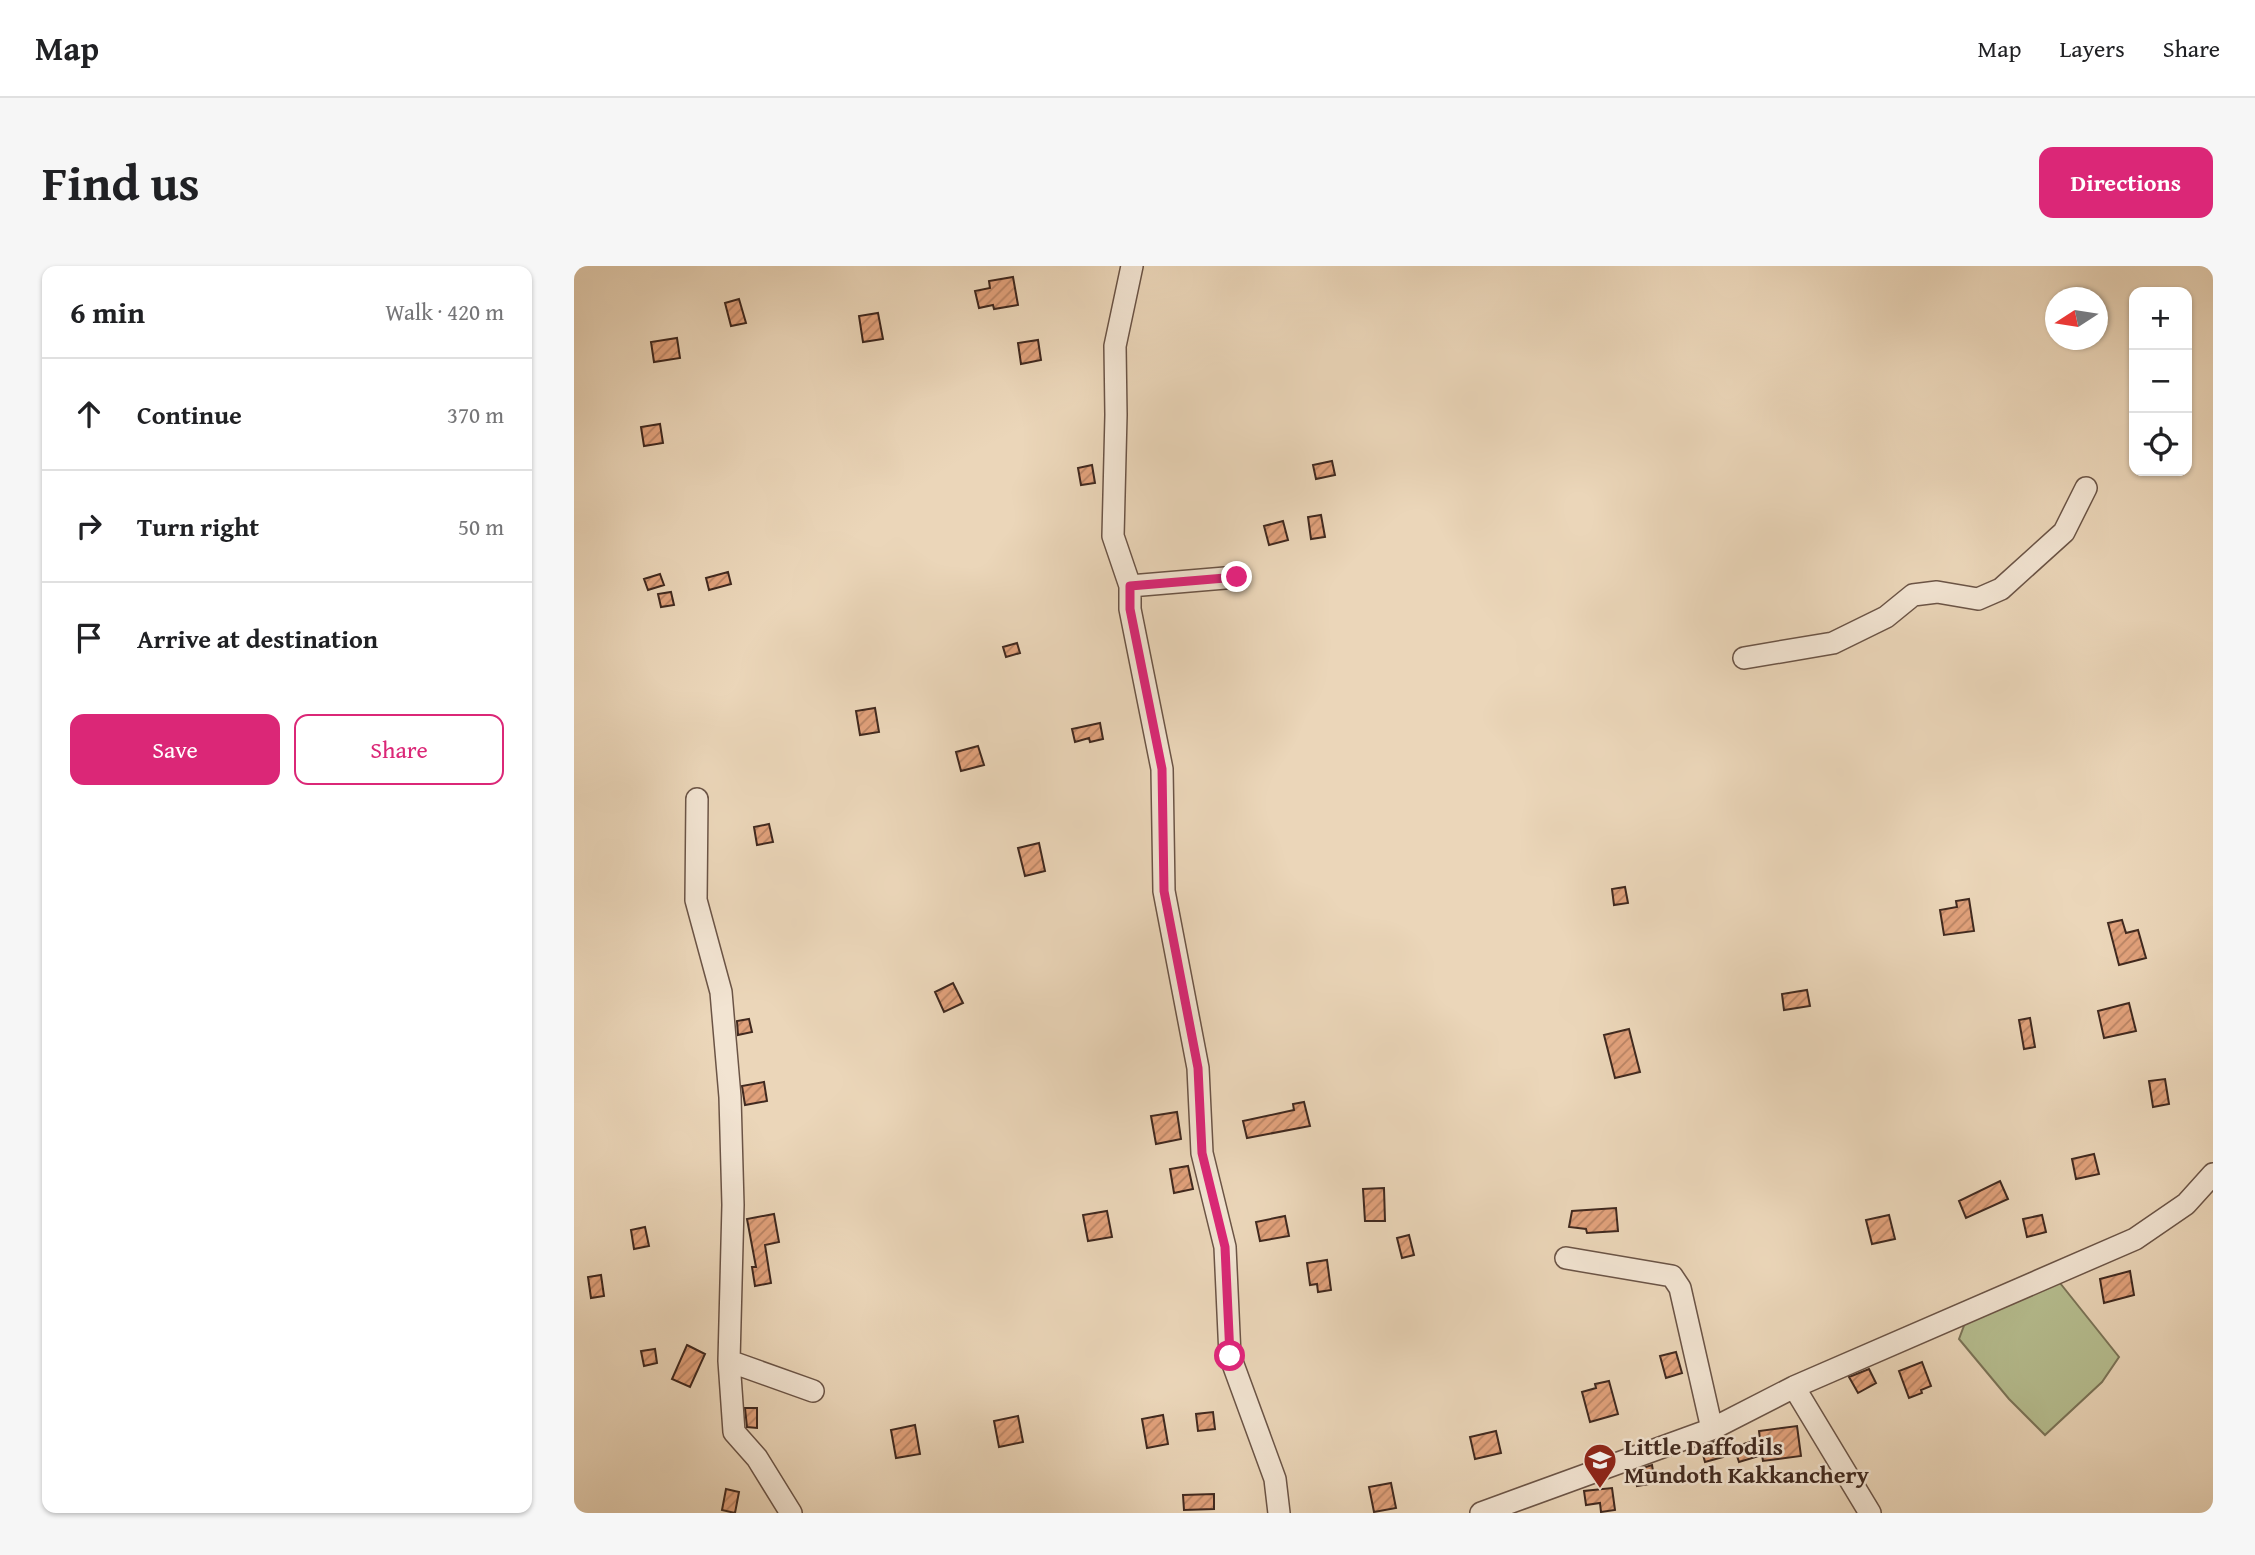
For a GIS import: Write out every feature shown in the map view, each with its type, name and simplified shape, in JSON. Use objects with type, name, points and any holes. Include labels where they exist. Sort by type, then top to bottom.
[{"type":"street","points":[[1132,266],[1115,346],[1113,536],[1130,586],[1130,609],[1162,769],[1164,891],[1198,1068],[1202,1153],[1225,1247],[1230,1356],[1275,1479],[1279,1513]]},
{"type":"street","points":[[1744,657],[1833,643],[1886,617],[1913,595],[1937,592],[1978,599],[2001,589],[2064,532],[2086,488]]},
{"type":"street","points":[[1130,586],[1237,577]]},
{"type":"street","points":[[697,799],[696,900],[721,992],[730,1097],[733,1205],[729,1362],[734,1432],[757,1458],[791,1513]]},
{"type":"street","points":[[1481,1513],[1712,1429],[1794,1387],[2135,1239],[2186,1204],[2213,1174]]},
{"type":"street","points":[[1566,1258],[1672,1276],[1680,1288],[1712,1429]]},
{"type":"street","points":[[729,1362],[813,1391]]},
{"type":"street","points":[[1794,1387],[1870,1513]]},
{"type":"green space","points":[[2056,1278],[2119,1357],[2102,1382],[2045,1435],[2009,1399],[1959,1339],[1968,1315]]},
{"type":"building","points":[[1013,277],[1018,305],[994,309],[993,305],[979,308],[975,291],[990,288],[989,281]]},
{"type":"building","points":[[739,299],[746,323],[731,326],[725,303]]},
{"type":"building","points":[[878,313],[883,339],[863,342],[859,316]]},
{"type":"building","points":[[677,338],[680,358],[654,362],[651,342]]},
{"type":"building","points":[[1038,340],[1041,360],[1021,364],[1018,343]]},
{"type":"building","points":[[660,424],[663,443],[644,446],[641,427]]},
{"type":"building","points":[[1332,461],[1335,475],[1316,479],[1313,465]]},
{"type":"building","points":[[1092,465],[1095,483],[1081,485],[1078,468]]},
{"type":"building","points":[[1321,515],[1325,537],[1311,539],[1308,517]]},
{"type":"building","points":[[1283,521],[1288,540],[1269,545],[1264,526]]},
{"type":"building","points":[[728,572],[731,584],[709,590],[706,578]]},
{"type":"building","points":[[660,574],[664,585],[648,590],[644,579]]},
{"type":"building","points":[[671,592],[674,605],[661,607],[658,594]]},
{"type":"building","points":[[1017,643],[1020,653],[1006,657],[1003,647]]},
{"type":"building","points":[[875,708],[879,732],[860,735],[856,711]]},
{"type":"building","points":[[1100,723],[1103,739],[1090,742],[1089,738],[1075,742],[1072,729]]},
{"type":"building","points":[[978,746],[984,765],[961,771],[956,752]]},
{"type":"building","points":[[769,824],[773,842],[757,845],[754,827]]},
{"type":"building","points":[[1039,843],[1045,871],[1025,876],[1018,848]]},
{"type":"building","points":[[1625,887],[1628,903],[1614,905],[1612,889]]},
{"type":"building","points":[[1969,899],[1974,931],[1944,935],[1940,910],[1957,907],[1956,901]]},
{"type":"building","points":[[2122,920],[2126,933],[2138,930],[2146,958],[2119,965],[2108,923]]},
{"type":"building","points":[[953,983],[963,1003],[944,1012],[935,992]]},
{"type":"building","points":[[1807,990],[1810,1006],[1784,1010],[1782,994]]},
{"type":"building","points":[[2129,1003],[2136,1031],[2104,1038],[2098,1011]]},
{"type":"building","points":[[2030,1018],[2035,1047],[2024,1049],[2019,1020]]},
{"type":"building","points":[[749,1019],[752,1032],[738,1035],[737,1021]]},
{"type":"building","points":[[1629,1029],[1640,1072],[1615,1078],[1604,1035]]},
{"type":"building","points":[[2165,1079],[2169,1104],[2153,1107],[2149,1081]]},
{"type":"building","points":[[764,1082],[767,1101],[745,1105],[742,1086]]},
{"type":"building","points":[[1304,1102],[1310,1126],[1247,1138],[1243,1121],[1294,1110],[1293,1104]]},
{"type":"building","points":[[1177,1112],[1181,1139],[1156,1144],[1151,1116]]},
{"type":"building","points":[[2094,1154],[2099,1174],[2076,1179],[2072,1159]]},
{"type":"building","points":[[1188,1166],[1193,1189],[1174,1193],[1170,1169]]},
{"type":"building","points":[[2000,1181],[2008,1199],[1966,1218],[1959,1201]]},
{"type":"building","points":[[1384,1188],[1385,1221],[1365,1221],[1363,1189]]},
{"type":"building","points":[[1616,1208],[1618,1231],[1587,1233],[1586,1229],[1569,1227],[1572,1211]]},
{"type":"building","points":[[1107,1211],[1112,1237],[1088,1241],[1083,1215]]},
{"type":"building","points":[[774,1214],[779,1242],[765,1245],[771,1283],[755,1286],[752,1267],[756,1267],[747,1219]]},
{"type":"building","points":[[1889,1215],[1895,1239],[1872,1244],[1866,1220]]},
{"type":"building","points":[[2042,1215],[2046,1232],[2027,1237],[2023,1219]]},
{"type":"building","points":[[1285,1216],[1289,1236],[1260,1241],[1256,1222]]},
{"type":"building","points":[[645,1227],[649,1246],[634,1249],[631,1230]]},
{"type":"building","points":[[1409,1235],[1414,1255],[1402,1258],[1397,1238]]},
{"type":"building","points":[[1327,1260],[1331,1290],[1318,1292],[1317,1284],[1310,1285],[1307,1263]]},
{"type":"building","points":[[2130,1271],[2134,1295],[2104,1303],[2100,1279]]},
{"type":"building","points":[[601,1275],[604,1296],[591,1298],[588,1277]]},
{"type":"building","points":[[687,1345],[705,1354],[690,1387],[672,1379]]},
{"type":"building","points":[[655,1349],[657,1363],[644,1366],[641,1351]]},
{"type":"building","points":[[1676,1352],[1682,1373],[1666,1378],[1660,1356]]},
{"type":"building","points":[[1922,1362],[1931,1386],[1909,1398],[1899,1371]]},
{"type":"building","points":[[1869,1369],[1876,1383],[1858,1393],[1849,1377]]},
{"type":"building","points":[[1609,1381],[1618,1414],[1590,1422],[1582,1392],[1596,1388],[1595,1384]]},
{"type":"building","points":[[745,1408],[757,1408],[757,1428],[747,1427]]},
{"type":"building","points":[[1213,1412],[1215,1429],[1198,1431],[1196,1414]]},
{"type":"building","points":[[1163,1415],[1168,1444],[1147,1448],[1142,1419]]},
{"type":"building","points":[[1018,1416],[1023,1442],[999,1447],[994,1421]]},
{"type":"building","points":[[915,1425],[920,1454],[896,1458],[891,1430]]},
{"type":"building","points":[[1797,1426],[1801,1456],[1763,1461],[1762,1455],[1739,1462],[1734,1447],[1760,1439],[1759,1431]]},
{"type":"building","points":[[1496,1431],[1501,1453],[1475,1459],[1470,1437]]},
{"type":"building","points":[[1718,1440],[1723,1457],[1705,1462],[1701,1447]]},
{"type":"building","points":[[1652,1465],[1655,1483],[1637,1486],[1634,1471]]},
{"type":"building","points":[[1391,1483],[1396,1508],[1374,1512],[1369,1487]]},
{"type":"building","points":[[1612,1488],[1615,1510],[1601,1512],[1600,1503],[1586,1505],[1584,1491]]},
{"type":"building","points":[[726,1489],[739,1492],[735,1513],[722,1510]]},
{"type":"building","points":[[1214,1494],[1214,1509],[1184,1510],[1183,1495]]},
{"type":"place","name":"Little Daffodils Mundoth Kakkanchery","points":[[1600,1490]]},
{"type":"route","points":[[1230,1356],[1225,1247],[1202,1153],[1198,1068],[1164,891],[1162,769],[1130,609],[1130,586],[1237,577]]}]
